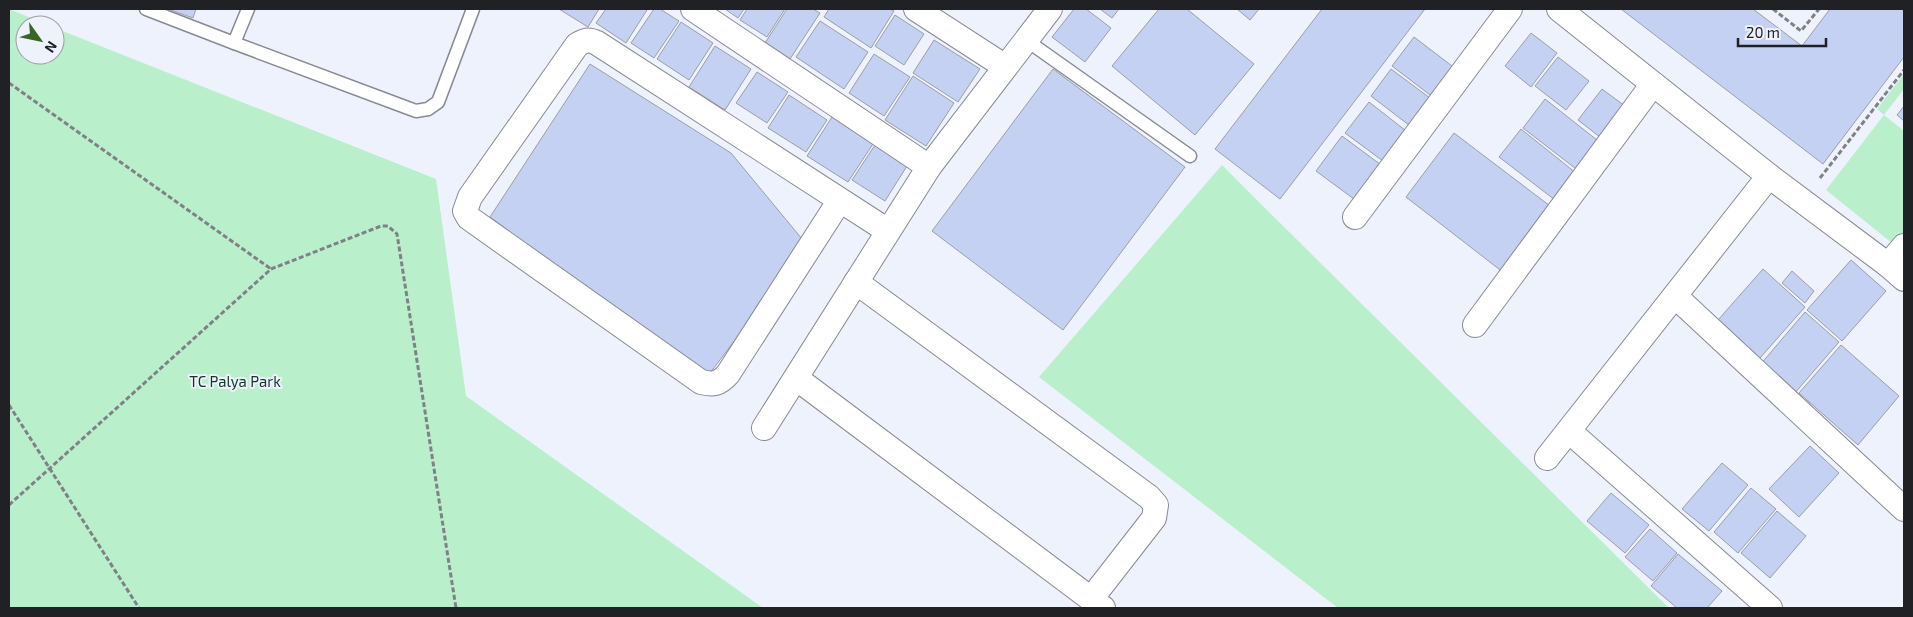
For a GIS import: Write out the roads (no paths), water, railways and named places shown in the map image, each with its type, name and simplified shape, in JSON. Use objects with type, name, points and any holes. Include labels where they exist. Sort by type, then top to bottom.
[{"type":"street","points":[[693,9],[929,167]]},
{"type":"street","points":[[916,9],[1004,66]]},
{"type":"street","points":[[764,428],[929,167],[1004,66],[1050,9]]},
{"type":"street","points":[[1355,217],[1510,9]]},
{"type":"street","points":[[1559,9],[1769,176],[1896,272],[1904,246]]},
{"type":"street","points":[[840,200],[728,374],[721,382],[711,384],[701,382],[468,218],[465,211],[470,197],[577,45],[584,40],[596,42],[888,231]]},
{"type":"street","points":[[1475,325],[1653,84]]},
{"type":"street","points":[[1547,458],[1769,176]]},
{"type":"street","points":[[796,378],[1097,604],[1154,518],[1156,505],[1149,497],[856,282]]},
{"type":"street","points":[[1675,296],[1904,509]]},
{"type":"street","points":[[1569,431],[1770,608]]},
{"type":"lane","points":[[146,9],[416,110],[428,109],[438,102],[474,9]]},
{"type":"lane","points":[[234,43],[248,9]]},
{"type":"lane","points":[[1026,40],[1190,156]]},
{"type":"park label","name":"TC Palya Park","points":[[235,381]]}]
